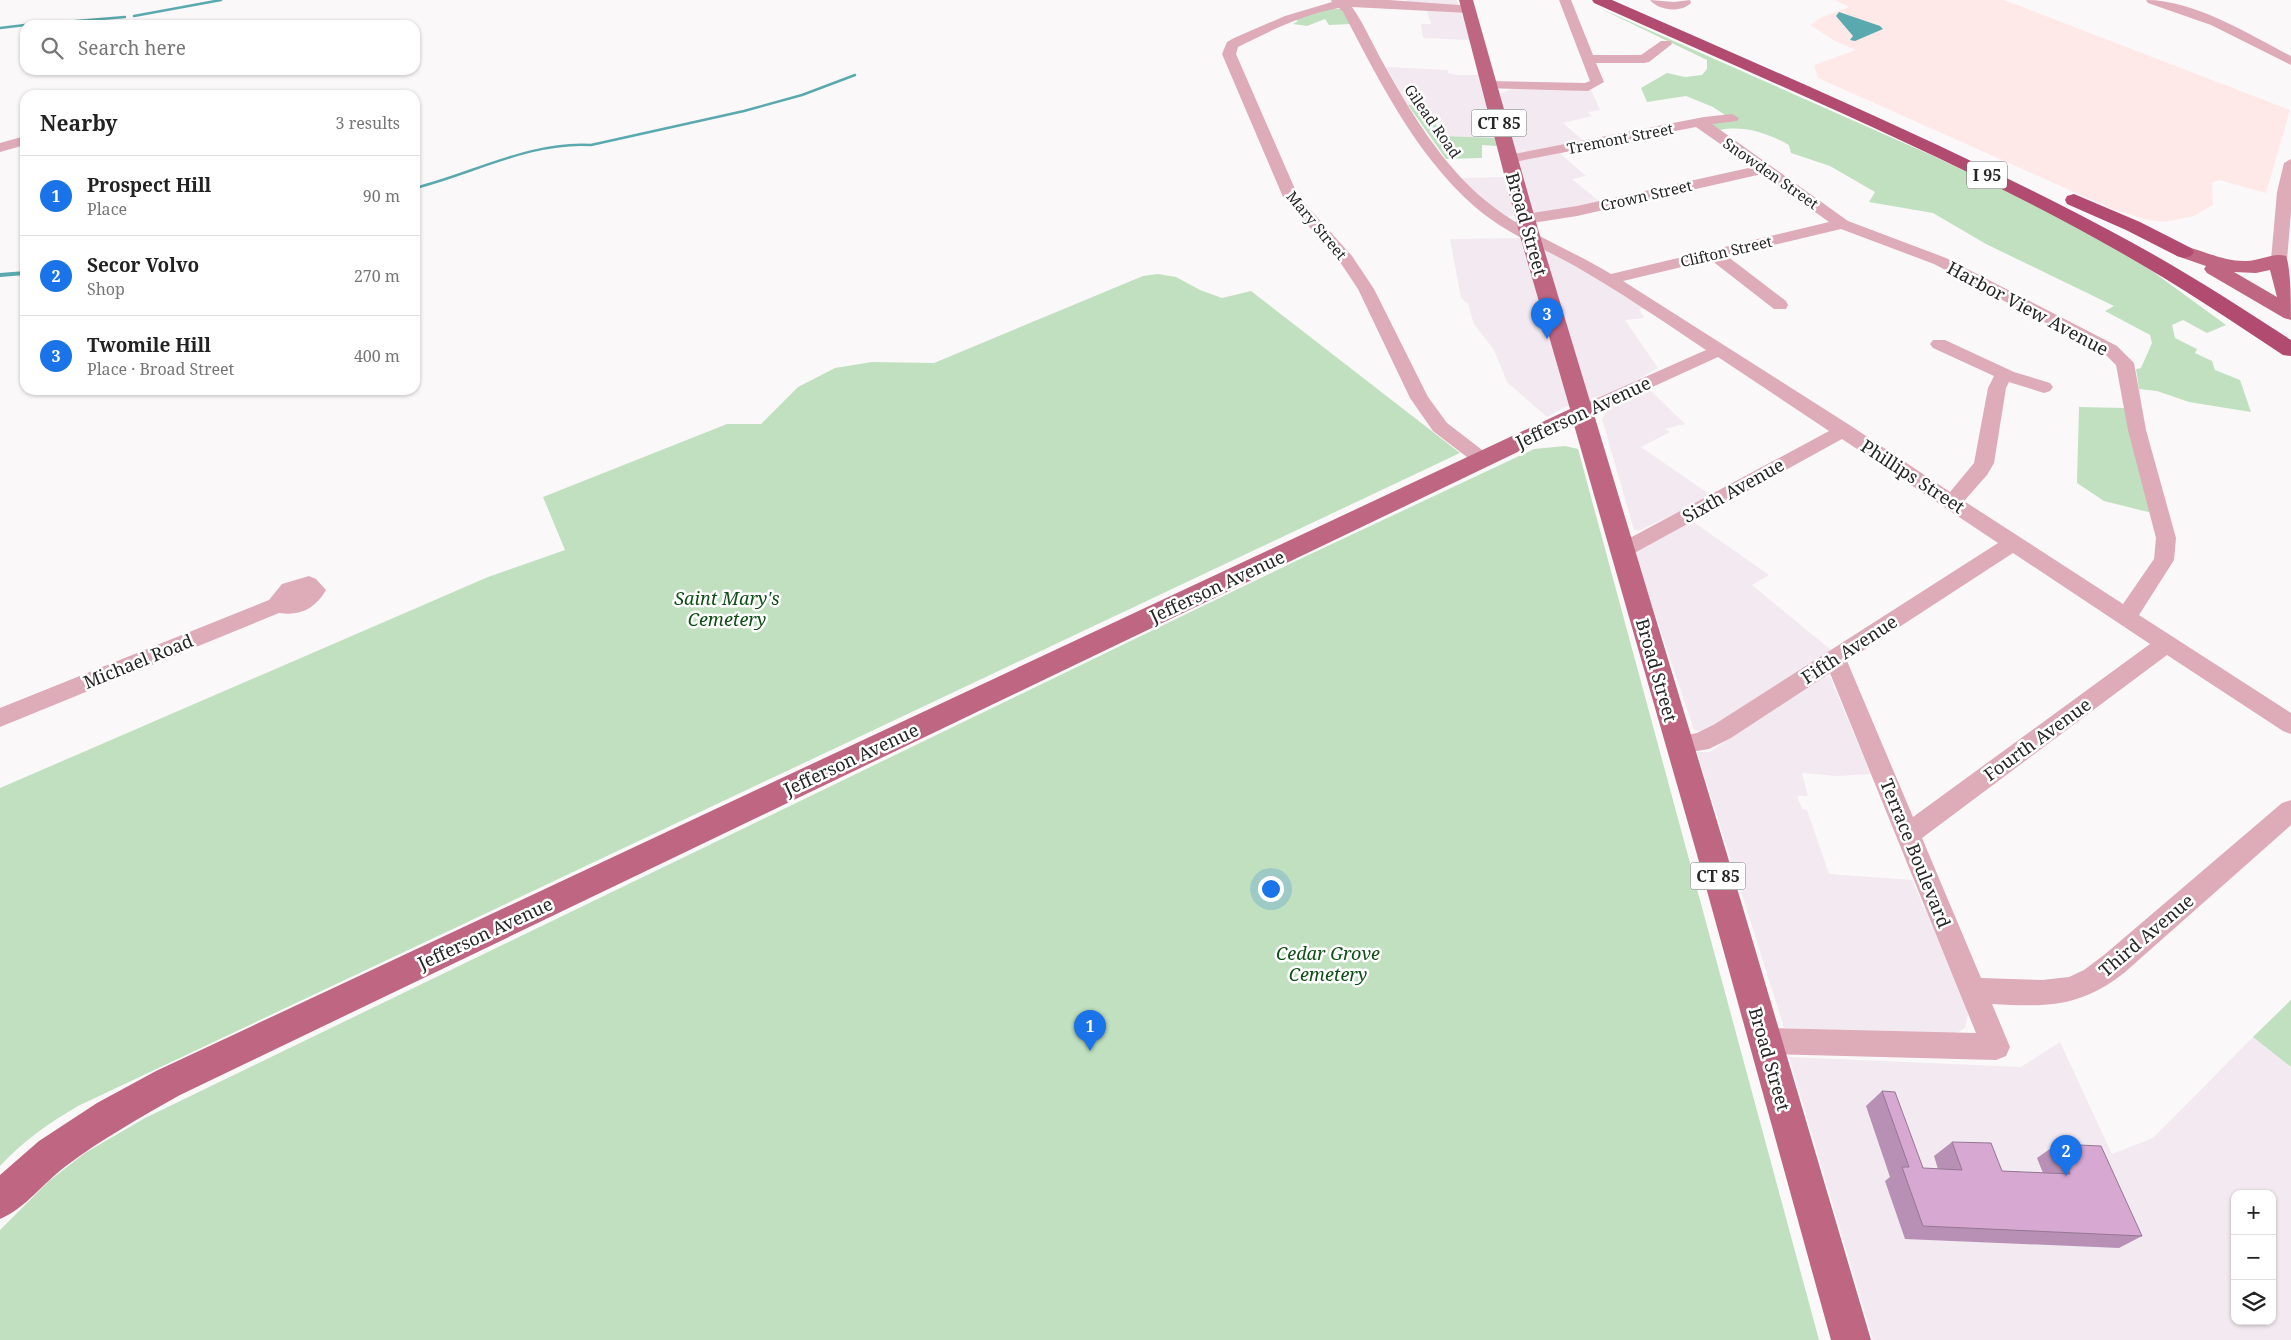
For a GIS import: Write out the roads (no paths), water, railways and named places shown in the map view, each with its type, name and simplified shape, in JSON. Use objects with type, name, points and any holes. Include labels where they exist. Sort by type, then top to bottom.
[{"type":"highway","points":[[1586,0],[1667,32]]},
{"type":"highway","name":"I 95","points":[[1599,0],[1997,179],[2074,218],[2141,256],[2215,300],[2291,350]]},
{"type":"highway","name":"I 95","points":[[1618,0],[1667,32],[2039,187],[2187,265],[2291,329]]},
{"type":"highway","points":[[1628,0],[1667,32]]},
{"type":"highway","points":[[2039,187],[2108,214],[2184,252]]},
{"type":"highway","points":[[2141,256],[2291,370]]},
{"type":"main road","name":"Broad Street","points":[[1467,5],[1528,228],[1680,745],[1851,1340]]},
{"type":"main road","points":[[2184,252],[2215,262],[2240,267],[2261,267],[2279,260],[2283,287],[2291,308]]},
{"type":"main road","points":[[2184,252],[2291,314]]},
{"type":"main road","name":"Jefferson Avenue","points":[[0,1200],[52,1154],[110,1115],[168,1083],[1582,412]]},
{"type":"street","points":[[1489,85],[1594,86],[1598,82],[1565,0]]},
{"type":"street","points":[[1656,0],[1660,3],[1674,6],[1685,3],[1684,0]]},
{"type":"street","points":[[2152,0],[2216,22],[2291,61]]},
{"type":"street","name":"Mary Street","points":[[1467,5],[1339,2],[1288,19],[1232,45],[1229,54],[1291,198],[1351,266],[1366,289],[1419,398],[1440,427],[1482,460]]},
{"type":"street","name":"Gilead Road","points":[[1339,2],[1348,10],[1403,107],[1454,179],[1484,208],[1528,228]]},
{"type":"street","points":[[1589,59],[1644,59],[1667,32]]},
{"type":"street","name":"Tremont Street","points":[[1509,159],[1699,122],[1732,118]]},
{"type":"street","name":"Snowden Street","points":[[1699,122],[1842,224]]},
{"type":"street","points":[[0,148],[20,142]]},
{"type":"street","points":[[2279,260],[2285,192],[2291,163]]},
{"type":"street","name":"Crown Street","points":[[1528,228],[1577,211],[1765,169]]},
{"type":"street","name":"Clifton Street","points":[[1610,279],[1842,224]]},
{"type":"street","name":"Harbor View Avenue","points":[[1842,224],[1940,262],[2111,350],[2125,363],[2137,430],[2166,538],[2166,552],[2164,560],[2133,608],[2124,615]]},
{"type":"street","name":"Phillips Street","points":[[1528,228],[1844,430],[2291,725]]},
{"type":"street","points":[[1714,254],[1780,306]]},
{"type":"street","points":[[1939,344],[2004,374],[2044,388]]},
{"type":"street","name":"Jefferson Avenue","points":[[1582,412],[1683,365],[1721,350]]},
{"type":"street","points":[[1952,502],[1980,471],[1984,463],[1997,388],[2004,374]]},
{"type":"street","name":"Sixth Avenue","points":[[1622,551],[1844,430]]},
{"type":"street","name":"Fifth Avenue","points":[[1680,745],[1693,744],[1711,738],[2014,542]]},
{"type":"street","name":"Michael Road","points":[[0,718],[277,605]]},
{"type":"street","name":"Fourth Avenue","points":[[1908,834],[2167,643]]},
{"type":"street","name":"Terrace Boulevard","points":[[1765,1041],[1996,1047],[1835,658]]},
{"type":"street","name":"Third Avenue","points":[[1972,990],[2053,991],[2072,989],[2091,980],[2114,964],[2291,810]]},
{"type":"water","points":[[1839,12],[1880,26],[1883,29],[1855,41],[1850,40],[1853,36],[1836,16]]},
{"type":"waterway","points":[[134,16],[221,0]]},
{"type":"waterway","points":[[89,20],[125,17]]},
{"type":"waterway","points":[[0,28],[20,26]]},
{"type":"waterway","points":[[420,187],[524,153],[569,145],[591,145],[744,111],[802,95],[855,75]]},
{"type":"waterway","points":[[0,275],[20,273]]},
{"type":"place","name":"Twomile Hill","points":[[1547,339]]},
{"type":"place","name":"Prospect Hill","points":[[1090,1051]]},
{"type":"place","name":"Secor Volvo","points":[[2066,1176]]},
{"type":"park label","name":"Saint Mary's Cemetery","points":[[727,608]]},
{"type":"park label","name":"Cedar Grove Cemetery","points":[[1328,963]]}]
